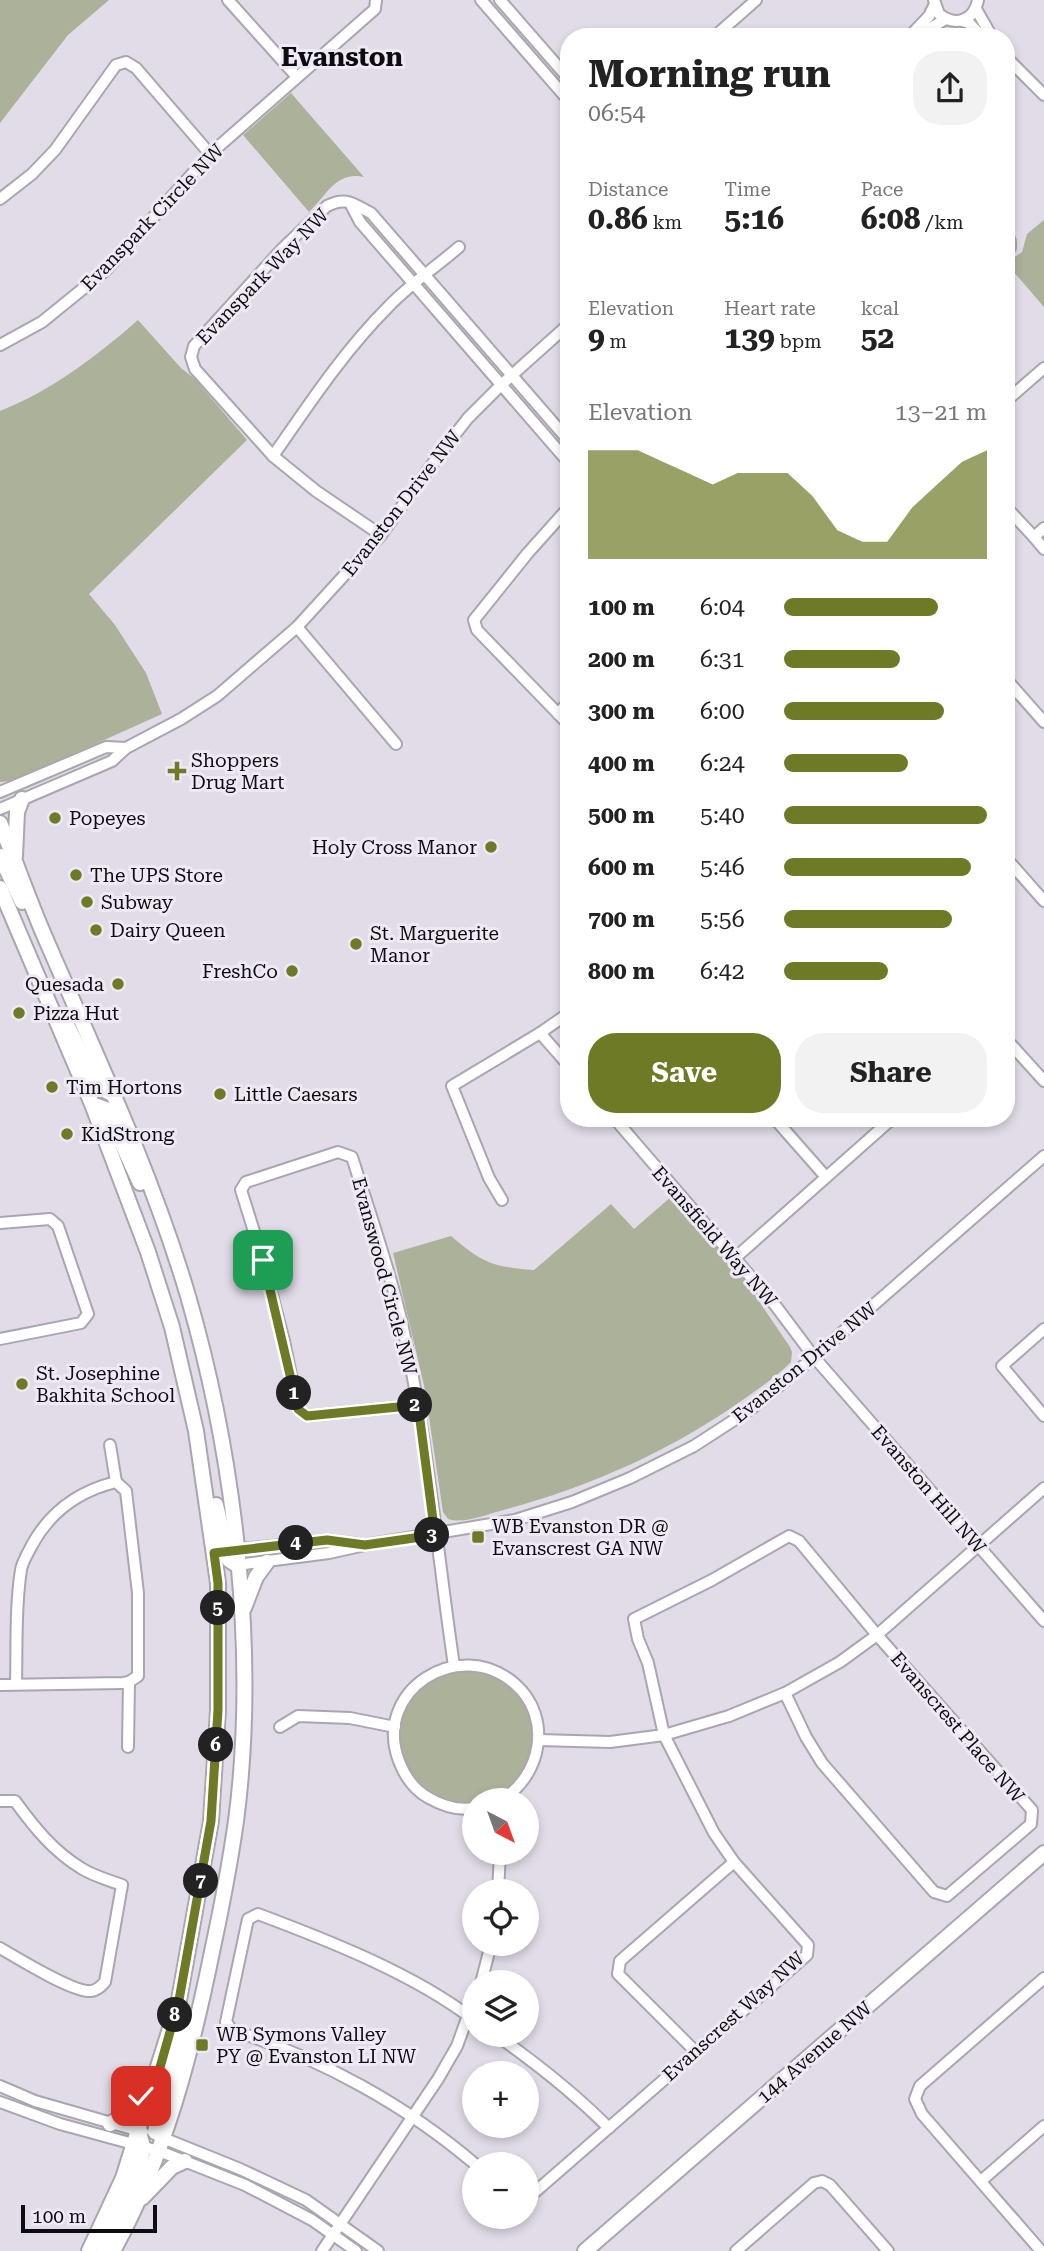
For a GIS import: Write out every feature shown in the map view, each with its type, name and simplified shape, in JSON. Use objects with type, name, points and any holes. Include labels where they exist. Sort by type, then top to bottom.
[{"type":"main road","points":[[15,861],[16,816],[22,799]]},
{"type":"main road","points":[[0,823],[35,915],[114,1095],[158,1210],[187,1294],[219,1430],[225,1551],[218,1583],[218,1710],[211,1821],[179,2000],[159,2071],[138,2141],[89,2251]]},
{"type":"main road","points":[[0,856],[26,910],[35,915]]},
{"type":"main road","points":[[0,888],[92,1104],[148,1252],[202,1436],[225,1551],[237,1565],[242,1612],[243,1719],[236,1819],[221,1908],[202,2001],[159,2141],[136,2204],[113,2251]]},
{"type":"main road","points":[[32,963],[50,991],[95,1081],[100,1088],[114,1095]]},
{"type":"main road","points":[[92,1104],[106,1110],[134,1174],[158,1210]]},
{"type":"main road","points":[[242,1612],[256,1577],[267,1562]]},
{"type":"main road","name":"144 Avenue NW","points":[[585,2251],[1044,1853]]},
{"type":"main road","points":[[159,2141],[181,2031],[179,2000]]},
{"type":"main road","points":[[110,2124],[128,2113],[159,2071]]},
{"type":"main road","points":[[104,2251],[139,2166],[138,2141]]},
{"type":"main road","points":[[136,2204],[172,2167],[185,2161]]},
{"type":"street","points":[[228,0],[297,77]]},
{"type":"street","name":"Evanspark Circle NW","points":[[0,345],[42,322],[106,270],[210,154],[375,9],[376,0]]},
{"type":"street","points":[[481,0],[560,91]]},
{"type":"street","points":[[500,0],[560,69]]},
{"type":"street","points":[[724,28],[756,0]]},
{"type":"street","points":[[934,3],[939,14],[946,19],[969,23],[974,28]]},
{"type":"street","points":[[918,28],[929,16],[934,3]]},
{"type":"street","points":[[962,21],[970,16],[977,5]]},
{"type":"street","points":[[977,5],[988,28]]},
{"type":"street","points":[[930,28],[946,19]]},
{"type":"street","points":[[0,199],[32,174],[55,150],[116,65],[126,62],[136,68],[210,154]]},
{"type":"street","points":[[1015,66],[1044,94]]},
{"type":"street","name":"Evanspark Way NW","points":[[381,535],[316,491],[273,456],[192,363],[191,351],[198,341],[251,282],[325,208],[340,200],[371,213],[560,430]]},
{"type":"street","name":"Evanspark Way NW","points":[[350,203],[360,222],[560,453]]},
{"type":"street","points":[[273,456],[344,356],[376,320],[413,284],[459,247]]},
{"type":"street","name":"Evanston Drive NW","points":[[0,809],[112,761],[127,748],[211,700],[297,627],[381,535],[439,455],[501,385],[560,332]]},
{"type":"street","points":[[1015,393],[1044,368]]},
{"type":"street","points":[[560,517],[474,620],[477,630],[558,714],[560,712]]},
{"type":"street","points":[[1015,517],[1044,549]]},
{"type":"street","points":[[1034,537],[1044,528]]},
{"type":"street","points":[[297,627],[396,744]]},
{"type":"street","points":[[1015,689],[1044,722]]},
{"type":"street","name":"Evanston Drive NW","points":[[0,792],[106,747],[127,748]]},
{"type":"street","points":[[1015,868],[1044,901]]},
{"type":"street","points":[[502,1200],[489,1178],[452,1086],[560,1019]]},
{"type":"street","points":[[540,1032],[560,1055]]},
{"type":"street","points":[[1015,1049],[1044,1081]]},
{"type":"street","name":"Evansfield Way NW","points":[[622,1127],[735,1258],[814,1357]]},
{"type":"street","points":[[782,1127],[827,1177]]},
{"type":"street","points":[[735,1258],[883,1127]]},
{"type":"street","name":"Evanswood Circle NW","points":[[418,1405],[307,1416],[298,1409],[263,1260],[241,1190],[246,1182],[338,1152],[352,1157],[401,1318],[418,1405],[454,1666]]},
{"type":"street","name":"Evanston Drive NW","points":[[237,1565],[329,1553],[515,1520],[572,1502],[631,1478],[694,1446],[751,1409],[1044,1156]]},
{"type":"street","points":[[0,1223],[50,1219],[58,1226],[88,1314],[81,1323],[0,1339]]},
{"type":"street","points":[[1044,1329],[1002,1366],[1044,1416]]},
{"type":"street","name":"Evanston Hill NW","points":[[814,1357],[1044,1621]]},
{"type":"street","points":[[0,1685],[129,1682],[138,1676],[138,1593],[126,1490],[116,1482],[110,1445]]},
{"type":"street","points":[[16,1684],[21,1567],[41,1529],[73,1499],[95,1487],[116,1482]]},
{"type":"street","points":[[539,1740],[610,1742],[664,1735],[729,1716],[785,1693],[840,1662],[877,1635],[1044,1488]]},
{"type":"street","name":"Evanscrest Way NW","points":[[539,2189],[807,1955],[808,1945],[734,1862],[713,1833],[664,1735],[648,1663],[638,1639],[634,1619],[712,1580],[789,1536],[799,1541],[807,1550],[877,1635]]},
{"type":"street","name":"Evanston Drive NW","points":[[225,1551],[327,1540],[365,1545]]},
{"type":"street","name":"Evanscrest Place NW","points":[[785,1693],[813,1749],[834,1779],[934,1892],[947,1896],[1031,1824],[1032,1810],[877,1635]]},
{"type":"street","points":[[462,1809],[443,1806],[421,1793],[404,1775],[395,1751],[395,1727],[401,1705],[414,1686],[432,1673],[454,1666],[490,1668],[521,1689],[534,1713],[539,1740],[535,1761],[525,1780],[517,1788]]},
{"type":"street","points":[[128,1747],[129,1682]]},
{"type":"street","points":[[280,1727],[298,1716],[350,1718],[395,1727]]},
{"type":"street","points":[[0,1801],[15,1801],[36,1831],[82,1870],[122,1885],[105,1982],[98,1989],[88,1992],[38,1970],[0,1948]]},
{"type":"street","points":[[695,2052],[618,1975],[620,1961],[734,1862]]},
{"type":"street","points":[[462,2012],[409,1980],[324,1939],[258,1914],[248,1919],[226,2022],[232,2030],[312,2061],[368,2090],[462,2155]]},
{"type":"street","points":[[1041,2251],[918,2109],[916,2094],[920,2086],[1043,1982]]},
{"type":"street","points":[[322,2251],[412,2118],[462,2036]]},
{"type":"street","points":[[513,2047],[589,2108],[609,2128]]},
{"type":"street","points":[[0,2086],[35,2101],[110,2124],[138,2141],[159,2141],[185,2161],[245,2185],[378,2251]]},
{"type":"street","points":[[0,2102],[49,2121],[138,2141],[159,2141],[240,2169],[306,2200],[356,2251]]},
{"type":"street","points":[[981,2181],[1044,2126]]},
{"type":"street","points":[[736,2251],[814,2183],[822,2181],[830,2185],[888,2251]]},
{"type":"green space","points":[[0,0],[109,0],[68,35],[0,123]]},
{"type":"green space","points":[[291,93],[364,177],[354,176],[339,181],[309,212],[243,135]]},
{"type":"green space","points":[[1044,220],[1044,307],[1015,273],[1015,257],[1022,252],[1027,234]]},
{"type":"green space","points":[[138,320],[181,368],[195,379],[247,440],[89,594],[115,625],[146,673],[162,714],[13,781],[0,782],[0,411],[73,372]]},
{"type":"green space","points":[[672,1196],[746,1282],[790,1347],[791,1362],[716,1418],[627,1466],[532,1502],[474,1518],[448,1519],[443,1512],[425,1390],[393,1253],[451,1236],[489,1262],[534,1270],[611,1204],[634,1229]]},
{"type":"green space","points":[[454,1671],[480,1671],[504,1681],[523,1700],[533,1724],[533,1750],[523,1774],[510,1788],[462,1788],[462,1804],[441,1799],[430,1793],[411,1774],[401,1750],[401,1724],[411,1700],[430,1681]]},
{"type":"place","name":"Shoppers Drug Mart","points":[[177,771]]},
{"type":"place","name":"Popeyes","points":[[55,818]]},
{"type":"place","name":"Holy Cross Manor","points":[[491,847]]},
{"type":"place","name":"The UPS Store","points":[[76,875]]},
{"type":"place","name":"Subway","points":[[87,902]]},
{"type":"place","name":"Dairy Queen","points":[[96,930]]},
{"type":"place","name":"St. Marguerite Manor","points":[[356,944]]},
{"type":"place","name":"FreshCo","points":[[292,971]]},
{"type":"place","name":"Quesada","points":[[118,984]]},
{"type":"place","name":"Pizza Hut","points":[[19,1013]]},
{"type":"place","name":"Tim Hortons","points":[[52,1087]]},
{"type":"place","name":"Little Caesars","points":[[220,1094]]},
{"type":"place","name":"KidStrong","points":[[67,1134]]},
{"type":"place","name":"St. Josephine Bakhita School","points":[[22,1384]]},
{"type":"place","name":"WB Evanston DR @ Evanscrest GA NW","points":[[478,1537]]},
{"type":"place","name":"WB Symons Valley PY @ Evanston LI NW","points":[[202,2045]]},
{"type":"district","name":"Evanston","points":[[342,57]]},
{"type":"route","points":[[141,2096],[159,2071],[179,2000],[211,1821],[218,1710],[218,1583],[214,1553],[327,1540],[365,1545],[435,1535],[418,1405],[307,1416],[298,1409],[263,1260]]}]
